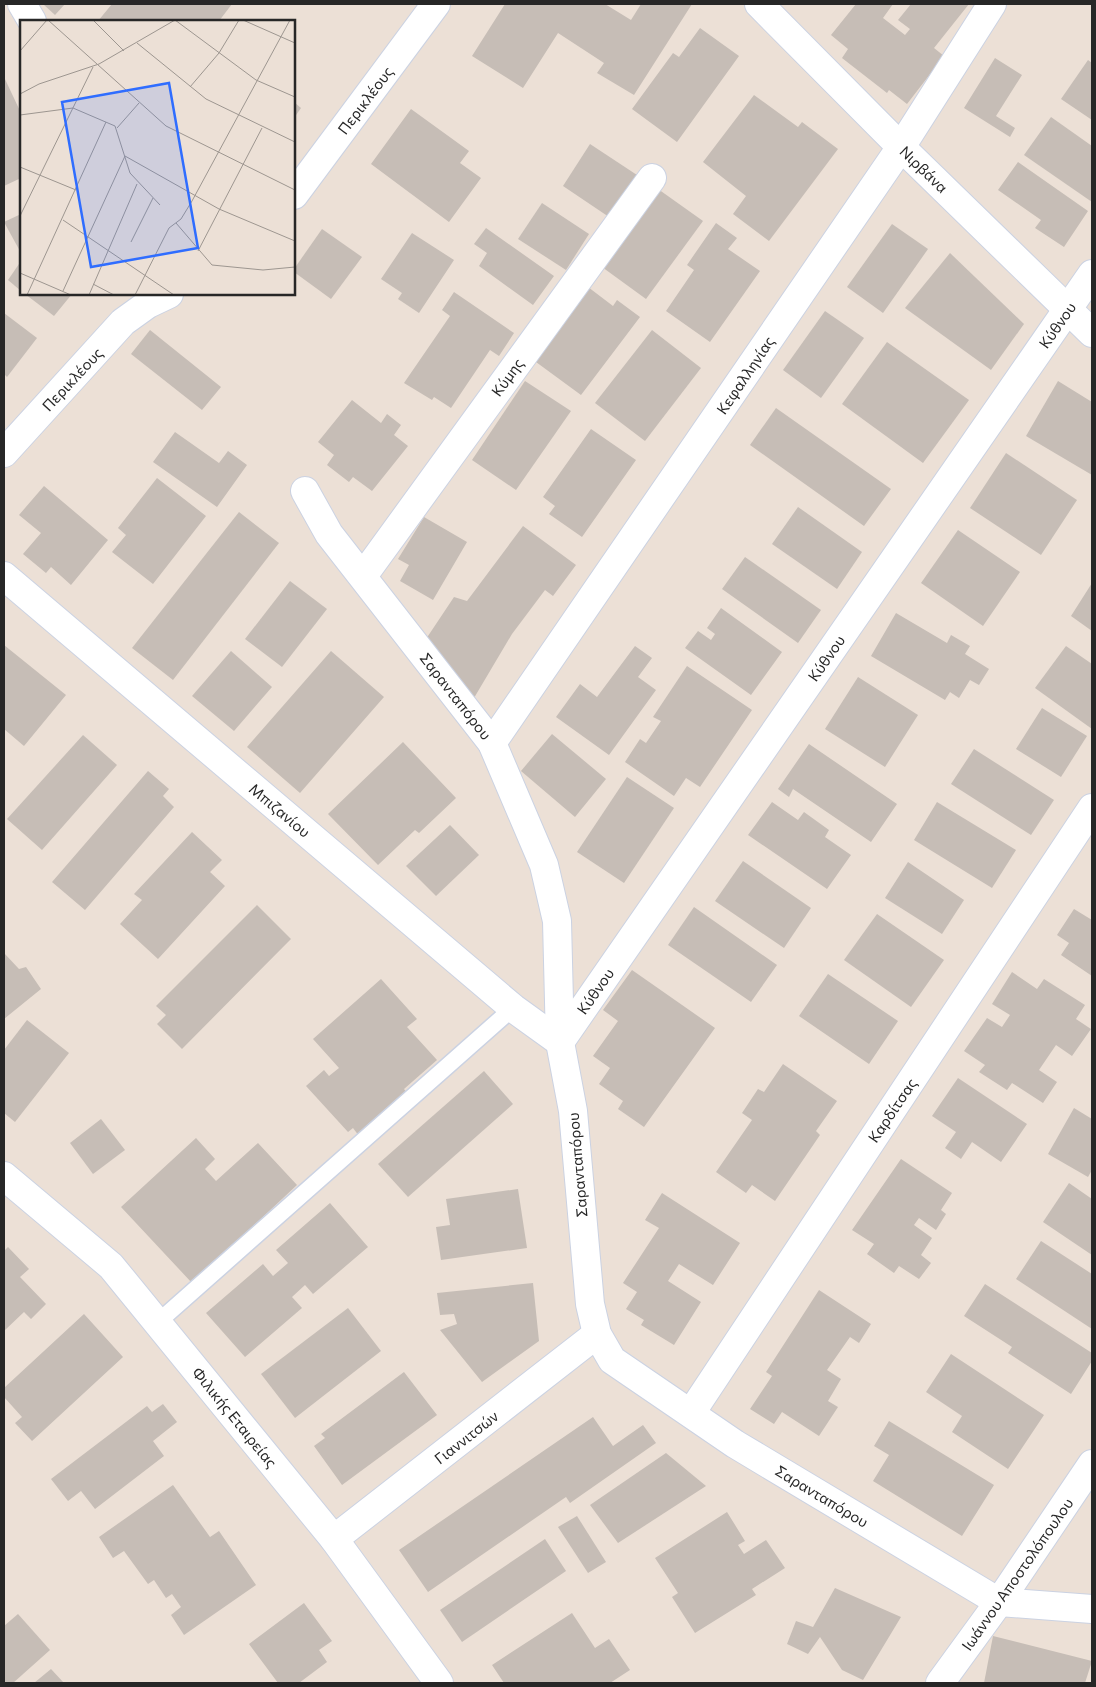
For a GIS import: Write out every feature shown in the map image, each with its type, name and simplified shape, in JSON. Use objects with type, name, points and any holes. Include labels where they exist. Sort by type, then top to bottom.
[{"type":"street","points":[[22,4],[31,20]]},
{"type":"street","name":"Περικλέους","points":[[295,194],[436,4]]},
{"type":"street","name":"Νιρβάνα","points":[[759,4],[901,147],[1092,332]]},
{"type":"street","name":"Κεφαλληνίας","points":[[492,743],[901,147],[992,4]]},
{"type":"street","name":"Κύμης","points":[[363,576],[652,178]]},
{"type":"street","name":"Κύθνου","points":[[560,1042],[1092,274]]},
{"type":"street","name":"Περικλέους","points":[[4,453],[123,322],[148,304],[167,295]]},
{"type":"street","name":"Σαρανταπόρου","points":[[305,491],[329,534],[492,743],[544,865],[557,921],[560,1042],[573,1111],[590,1304],[597,1334],[612,1360],[735,1444],[999,1602],[1092,1610]]},
{"type":"street","name":"Μπιζανίου","points":[[4,576],[513,1008],[560,1042]]},
{"type":"street","name":"Καρδίτσας","points":[[691,1413],[1092,808]]},
{"type":"street","name":"Φιλικής Εταιρείας","points":[[4,1176],[111,1266],[334,1539],[439,1683]]},
{"type":"street","name":"Γιαννιτσών","points":[[334,1539],[597,1334]]},
{"type":"street","name":"Ιωάννου Αποστολόπουλου","points":[[940,1683],[999,1602],[1092,1464]]},
{"type":"lane","points":[[157,1323],[513,1008]]},
{"type":"building","points":[[43,4],[65,4],[55,15]]},
{"type":"building","points":[[112,4],[232,4],[220,20],[99,20]]},
{"type":"building","points":[[505,4],[605,4],[631,20],[641,4],[692,4],[634,95],[597,73],[604,63],[558,33],[523,88],[472,56]]},
{"type":"building","points":[[856,4],[893,4],[883,18],[905,35],[910,29],[898,20],[911,4],[969,4],[934,48],[944,56],[907,104],[889,90],[887,93],[842,58],[848,49],[831,35]]},
{"type":"building","points":[[700,28],[739,56],[677,142],[632,109],[673,53],[679,57]]},
{"type":"building","points":[[995,58],[1022,75],[996,116],[1015,128],[1010,137],[964,108]]},
{"type":"building","points":[[1088,60],[1092,63],[1092,120],[1061,99]]},
{"type":"building","points":[[4,77],[20,111],[20,178],[4,186]]},
{"type":"building","points":[[754,95],[798,127],[802,122],[838,149],[769,241],[733,214],[746,196],[703,162]]},
{"type":"building","points":[[295,103],[301,108],[295,117]]},
{"type":"building","points":[[411,109],[469,151],[460,163],[481,178],[449,222],[371,164]]},
{"type":"building","points":[[1051,117],[1092,146],[1092,202],[1024,155]]},
{"type":"building","points":[[590,144],[637,175],[609,217],[563,186]]},
{"type":"building","points":[[1018,162],[1088,211],[1064,247],[1035,228],[1041,220],[998,190]]},
{"type":"building","points":[[658,189],[703,221],[646,299],[602,267]]},
{"type":"building","points":[[542,203],[589,234],[566,270],[518,239]]},
{"type":"building","points":[[20,214],[20,251],[4,222]]},
{"type":"building","points":[[716,223],[737,238],[728,249],[760,271],[710,342],[666,311],[694,270],[687,265]]},
{"type":"building","points":[[892,224],[928,249],[883,313],[847,287]]},
{"type":"building","points":[[486,228],[554,276],[533,305],[479,266],[487,253],[474,244]]},
{"type":"building","points":[[322,229],[362,257],[331,299],[295,273],[295,268]]},
{"type":"building","points":[[412,233],[454,260],[419,313],[398,299],[402,293],[381,279]]},
{"type":"building","points":[[950,253],[1024,324],[991,370],[905,308]]},
{"type":"building","points":[[20,262],[20,290],[8,280]]},
{"type":"building","points":[[588,287],[613,306],[617,300],[640,317],[581,395],[536,362]]},
{"type":"building","points":[[454,292],[514,333],[499,356],[490,350],[451,408],[434,397],[432,400],[404,383],[450,316],[442,310]]},
{"type":"building","points":[[26,295],[71,295],[54,316]]},
{"type":"building","points":[[825,311],[864,338],[821,398],[783,370]]},
{"type":"building","points":[[4,313],[37,338],[7,377],[4,374]]},
{"type":"building","points":[[150,330],[221,387],[202,410],[131,354]]},
{"type":"building","points":[[652,330],[701,368],[645,441],[595,403]]},
{"type":"building","points":[[887,342],[969,400],[923,463],[842,404]]},
{"type":"building","points":[[525,381],[571,411],[516,490],[472,460]]},
{"type":"building","points":[[1058,381],[1092,402],[1092,475],[1026,436]]},
{"type":"building","points":[[352,400],[381,423],[387,414],[401,425],[394,435],[408,446],[372,491],[353,477],[349,482],[327,465],[334,455],[318,442]]},
{"type":"building","points":[[776,408],[891,489],[864,526],[750,445]]},
{"type":"building","points":[[591,429],[636,460],[582,537],[549,514],[555,506],[543,497]]},
{"type":"building","points":[[175,432],[219,463],[228,451],[247,465],[217,507],[153,462]]},
{"type":"building","points":[[1006,453],[1077,500],[1041,555],[970,508]]},
{"type":"building","points":[[157,478],[206,516],[153,584],[112,552],[126,535],[118,528]]},
{"type":"building","points":[[44,486],[108,540],[71,585],[51,567],[46,573],[23,554],[41,533],[19,515]]},
{"type":"building","points":[[798,507],[862,552],[837,589],[772,544]]},
{"type":"building","points":[[239,512],[279,543],[173,680],[132,648]]},
{"type":"building","points":[[424,517],[467,542],[433,600],[400,581],[409,565],[398,559]]},
{"type":"building","points":[[523,526],[576,565],[553,596],[545,590],[512,634],[474,698],[426,639],[454,597],[467,601]]},
{"type":"building","points":[[958,530],[1020,572],[983,626],[921,583]]},
{"type":"building","points":[[745,557],[821,610],[798,643],[722,589]]},
{"type":"building","points":[[290,581],[327,609],[282,667],[245,639]]},
{"type":"building","points":[[1092,583],[1092,631],[1071,616]]},
{"type":"building","points":[[721,608],[782,652],[751,695],[685,648],[698,631],[711,640],[715,634],[707,628]]},
{"type":"building","points":[[896,613],[947,643],[951,635],[970,646],[965,654],[989,669],[979,685],[970,680],[959,698],[950,692],[945,700],[871,656]]},
{"type":"building","points":[[4,645],[66,695],[24,746],[4,729]]},
{"type":"building","points":[[635,646],[652,658],[638,677],[656,690],[609,755],[556,717],[580,684],[597,697]]},
{"type":"building","points":[[1066,646],[1092,664],[1092,729],[1035,688]]},
{"type":"building","points":[[231,651],[272,687],[234,731],[192,696]]},
{"type":"building","points":[[331,651],[384,697],[300,793],[247,747]]},
{"type":"building","points":[[687,666],[752,710],[700,787],[686,778],[674,796],[625,762],[640,739],[646,743],[661,721],[653,717]]},
{"type":"building","points":[[858,677],[918,715],[885,767],[825,729]]},
{"type":"building","points":[[1042,708],[1087,736],[1061,777],[1016,749]]},
{"type":"building","points":[[552,734],[606,779],[575,817],[521,771]]},
{"type":"building","points":[[83,735],[117,765],[42,850],[7,819]]},
{"type":"building","points":[[403,742],[456,798],[419,833],[415,830],[378,865],[328,814]]},
{"type":"building","points":[[809,744],[897,804],[871,842],[793,789],[789,797],[778,789]]},
{"type":"building","points":[[974,749],[1054,800],[1031,835],[951,784]]},
{"type":"building","points":[[148,771],[169,789],[163,796],[174,807],[85,910],[52,882]]},
{"type":"building","points":[[627,777],[674,808],[624,883],[577,852]]},
{"type":"building","points":[[772,802],[798,820],[804,812],[829,830],[825,837],[851,855],[827,889],[748,835]]},
{"type":"building","points":[[937,802],[1016,850],[992,888],[914,840]]},
{"type":"building","points":[[450,825],[479,855],[436,896],[406,866]]},
{"type":"building","points":[[192,832],[222,860],[210,872],[225,886],[158,959],[120,924],[142,900],[134,894]]},
{"type":"building","points":[[743,861],[811,908],[784,948],[715,901]]},
{"type":"building","points":[[908,862],[964,900],[942,934],[885,898]]},
{"type":"building","points":[[257,905],[291,939],[182,1049],[157,1024],[166,1015],[156,1006]]},
{"type":"building","points":[[694,907],[777,965],[751,1002],[668,945]]},
{"type":"building","points":[[1074,909],[1092,920],[1092,976],[1061,955],[1069,943],[1057,935]]},
{"type":"building","points":[[877,914],[944,960],[911,1007],[844,960]]},
{"type":"building","points":[[4,953],[19,969],[26,967],[41,989],[4,1019]]},
{"type":"building","points":[[632,970],[715,1028],[644,1127],[618,1109],[623,1101],[599,1084],[610,1068],[593,1056],[618,1021],[603,1010]]},
{"type":"building","points":[[1012,972],[1037,989],[1044,979],[1085,1005],[1076,1019],[1091,1029],[1072,1056],[1056,1045],[1039,1070],[1057,1082],[1043,1103],[1012,1083],[1007,1090],[979,1072],[985,1065],[964,1051],[987,1018],[1002,1027],[1010,1015],[992,1004]]},
{"type":"building","points":[[828,974],[898,1021],[869,1064],[799,1016]]},
{"type":"building","points":[[381,979],[417,1019],[407,1027],[437,1060],[404,1089],[407,1093],[359,1136],[353,1128],[348,1132],[306,1086],[324,1070],[329,1076],[339,1068],[313,1039]]},
{"type":"building","points":[[27,1020],[69,1053],[15,1122],[4,1113],[4,1050]]},
{"type":"building","points":[[783,1064],[837,1101],[816,1131],[820,1135],[775,1201],[752,1185],[746,1193],[716,1172],[752,1120],[742,1113],[758,1089],[764,1092]]},
{"type":"building","points":[[484,1071],[513,1104],[408,1197],[378,1164]]},
{"type":"building","points":[[958,1078],[1027,1124],[1001,1162],[972,1142],[961,1159],[945,1148],[956,1132],[932,1116]]},
{"type":"building","points":[[1074,1108],[1092,1119],[1092,1170],[1088,1177],[1048,1154]]},
{"type":"building","points":[[101,1119],[125,1150],[93,1174],[70,1143]]},
{"type":"building","points":[[196,1138],[215,1159],[205,1169],[216,1181],[258,1143],[297,1185],[192,1283],[121,1207]]},
{"type":"building","points":[[901,1159],[952,1193],[941,1210],[946,1214],[936,1230],[919,1218],[914,1225],[932,1238],[921,1255],[931,1263],[919,1279],[899,1266],[894,1273],[867,1254],[874,1244],[852,1230]]},
{"type":"building","points":[[1069,1183],[1092,1199],[1092,1255],[1043,1222]]},
{"type":"building","points":[[518,1189],[527,1248],[441,1260],[436,1227],[450,1225],[446,1199]]},
{"type":"building","points":[[662,1193],[740,1243],[713,1285],[679,1264],[668,1281],[701,1302],[674,1345],[641,1325],[644,1320],[626,1309],[637,1292],[623,1283],[659,1228],[645,1220]]},
{"type":"building","points":[[330,1203],[368,1247],[313,1294],[305,1285],[292,1297],[302,1308],[245,1357],[206,1313],[263,1264],[273,1276],[288,1263],[276,1250]]},
{"type":"building","points":[[1041,1241],[1092,1274],[1092,1329],[1016,1279]]},
{"type":"building","points":[[8,1247],[29,1269],[20,1277],[46,1304],[31,1319],[24,1312],[4,1331],[4,1251]]},
{"type":"building","points":[[533,1283],[539,1341],[482,1382],[440,1330],[457,1324],[454,1314],[440,1315],[437,1293]]},
{"type":"building","points":[[985,1284],[1092,1353],[1092,1361],[1071,1394],[1008,1353],[1012,1347],[964,1316]]},
{"type":"building","points":[[819,1290],[871,1324],[859,1343],[850,1337],[827,1370],[841,1379],[828,1401],[838,1407],[819,1436],[782,1412],[774,1424],[750,1409],[772,1376],[766,1372]]},
{"type":"building","points":[[348,1308],[381,1351],[295,1418],[261,1374]]},
{"type":"building","points":[[84,1314],[123,1357],[32,1441],[15,1423],[22,1417],[4,1397],[4,1388]]},
{"type":"building","points":[[951,1354],[1044,1415],[1008,1469],[952,1432],[962,1416],[926,1392]]},
{"type":"building","points":[[404,1372],[437,1415],[342,1485],[314,1446],[325,1438],[321,1434]]},
{"type":"building","points":[[163,1404],[177,1422],[153,1441],[164,1456],[95,1509],[81,1491],[68,1501],[51,1479],[147,1406],[152,1412]]},
{"type":"building","points":[[593,1417],[613,1446],[643,1425],[656,1443],[570,1503],[566,1497],[428,1592],[399,1550]]},
{"type":"building","points":[[889,1421],[994,1485],[962,1536],[873,1481],[889,1455],[874,1446]]},
{"type":"building","points":[[666,1453],[706,1486],[618,1543],[590,1505]]},
{"type":"building","points":[[173,1485],[210,1537],[219,1531],[256,1585],[184,1635],[171,1615],[181,1607],[172,1594],[166,1598],[154,1580],[148,1584],[124,1551],[113,1558],[99,1537]]},
{"type":"building","points":[[727,1512],[745,1541],[738,1545],[744,1554],[766,1540],[785,1568],[752,1589],[756,1595],[695,1633],[672,1597],[678,1593],[655,1558]]},
{"type":"building","points":[[577,1516],[606,1562],[588,1573],[558,1527]]},
{"type":"building","points":[[545,1539],[566,1571],[462,1642],[440,1610]]},
{"type":"building","points":[[835,1588],[901,1617],[863,1680],[842,1670],[820,1637],[808,1654],[787,1644],[796,1621],[813,1627]]},
{"type":"building","points":[[304,1603],[332,1641],[319,1650],[327,1662],[299,1683],[278,1683],[249,1644]]},
{"type":"building","points":[[572,1613],[595,1648],[609,1639],[630,1670],[610,1683],[504,1683],[492,1665]]},
{"type":"building","points":[[18,1614],[50,1650],[13,1683],[4,1683],[4,1626]]},
{"type":"building","points":[[993,1636],[1092,1661],[1085,1683],[984,1683]]},
{"type":"building","points":[[51,1669],[64,1683],[34,1683]]}]
